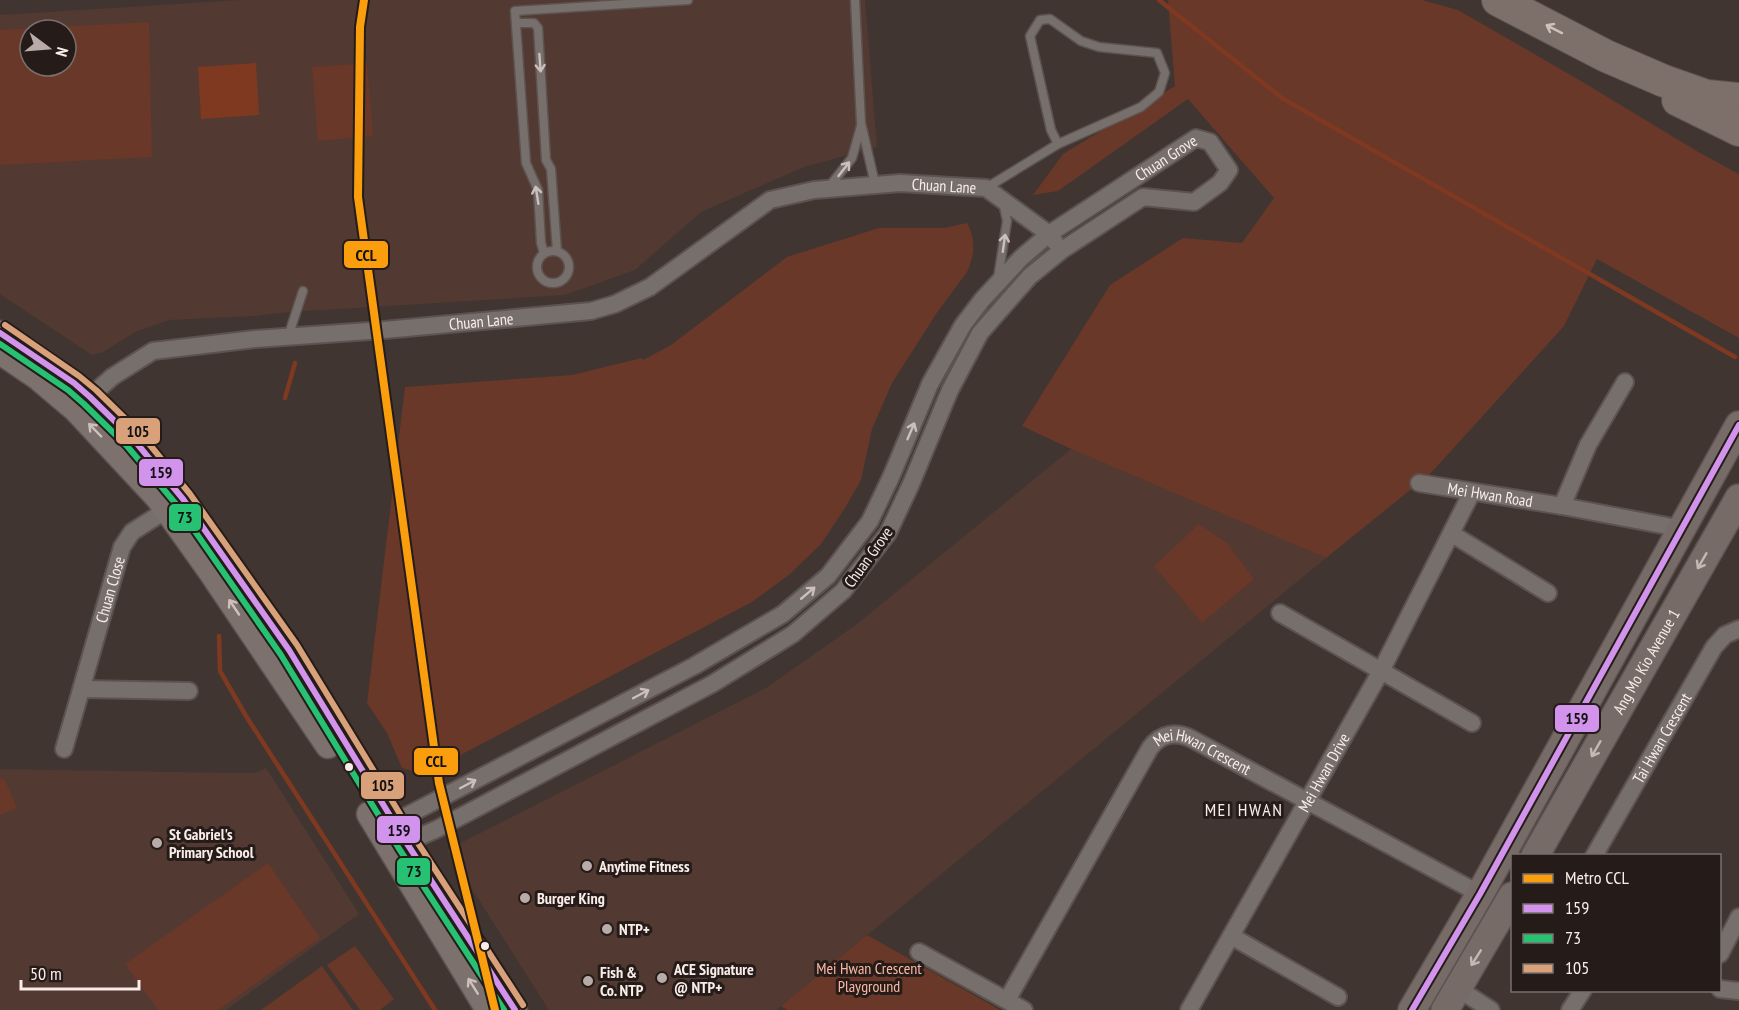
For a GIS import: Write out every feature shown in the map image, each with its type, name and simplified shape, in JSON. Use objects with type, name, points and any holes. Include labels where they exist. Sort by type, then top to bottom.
[{"type":"highway","points":[[1498,0],[1606,56],[1664,81],[1707,96],[1739,99]]},
{"type":"highway","points":[[1606,56],[1659,90],[1739,130]]},
{"type":"main road","points":[[0,333],[56,370],[83,404],[175,504],[273,646],[322,736],[515,1010]]},
{"type":"main road","points":[[0,352],[83,404]]},
{"type":"main road","name":"Ang Mo Kio Avenue 1","points":[[1412,1010],[1480,894],[1739,425]]},
{"type":"main road","name":"Ang Mo Kio Avenue 1","points":[[1536,854],[1737,508]]},
{"type":"main road","points":[[392,836],[488,1010]]},
{"type":"main road","points":[[1451,999],[1511,898]]},
{"type":"street","name":"Chuan Grove","points":[[1196,138],[1210,142],[1229,170],[1220,183],[1194,202],[1143,197],[1062,250],[1030,276],[980,333],[950,390],[888,533],[843,591],[793,634],[712,684],[437,829],[392,836],[783,614],[828,576],[870,521],[930,384],[963,325],[982,300],[1022,258],[1049,234],[1196,138]]},
{"type":"street","name":"Chuan Lane","points":[[83,404],[111,376],[153,351],[288,336],[384,330],[576,312],[615,304],[650,287],[770,200],[828,188],[900,183],[986,188],[1049,234],[1062,250]]},
{"type":"street","points":[[1562,506],[1588,445],[1624,381]]},
{"type":"street","name":"Mei Hwan Road","points":[[1419,483],[1562,506],[1683,529]]},
{"type":"street","name":"Mei Hwan Drive","points":[[1189,1010],[1381,671],[1472,492]]},
{"type":"street","name":"Chuan Close","points":[[64,749],[122,547],[132,532],[175,504]]},
{"type":"street","points":[[1452,534],[1548,593]]},
{"type":"street","points":[[1280,613],[1472,723]]},
{"type":"street","name":"Tai Hwan Crescent","points":[[1595,854],[1714,647],[1725,635],[1739,629]]},
{"type":"street","points":[[82,689],[189,691]]},
{"type":"street","name":"Mei Hwan Crescent","points":[[1006,1000],[1150,748],[1160,737],[1169,734],[1187,736],[1480,894]]},
{"type":"street","points":[[1721,950],[1739,917]]},
{"type":"street","points":[[1231,936],[1338,996]]},
{"type":"street","points":[[919,952],[1024,1010]]},
{"type":"street","points":[[1721,988],[1739,991]]},
{"type":"street","points":[[1570,1010],[1581,992]]},
{"type":"street","points":[[1451,999],[1491,1010]]},
{"type":"lane","points":[[544,253],[541,243],[538,190],[526,163],[515,11],[688,0]]},
{"type":"lane","points":[[855,0],[861,123],[875,184]]},
{"type":"lane","points":[[986,188],[1058,144],[1141,107],[1159,92],[1165,73],[1156,53],[1099,47],[1081,41],[1050,19],[1040,20],[1030,36],[1051,130],[1058,144]]},
{"type":"lane","points":[[517,23],[534,23],[538,28],[546,160],[551,169],[557,251]]},
{"type":"lane","points":[[828,188],[852,158],[861,123]]},
{"type":"lane","points":[[997,285],[1007,220],[1003,201]]},
{"type":"lane","points":[[557,251],[563,254],[569,266],[564,279],[558,282],[544,281],[536,270],[539,257],[544,253],[557,251]]},
{"type":"lane","points":[[288,336],[303,291]]},
{"type":"shaded area","points":[[239,0],[865,0],[877,147],[804,167],[701,212],[635,270],[565,295],[169,320],[135,332],[103,352],[92,355],[0,294],[0,15]]},
{"type":"shaded area","points":[[256,63],[259,115],[201,119],[198,67]]},
{"type":"shaded area","points":[[1071,449],[1326,558],[776,1010],[549,1010],[447,850],[766,688],[857,624]]},
{"type":"shaded area","name":"St Gabriel's Primary School","points":[[266,768],[359,914],[226,1010],[0,1010],[0,769],[255,773]]},
{"type":"green space","points":[[1168,0],[1422,0],[1458,10],[1739,174],[1739,338],[1597,259],[1564,326],[1490,408],[1430,474],[1326,558],[1022,426],[1110,285],[1183,238],[1242,243],[1274,198],[1188,99],[1058,191],[1033,195],[1063,154],[1175,86]]},
{"type":"green space","points":[[149,22],[152,157],[0,165],[0,30],[18,29],[18,78],[78,78],[78,26]]},
{"type":"green space","points":[[367,63],[373,136],[318,141],[312,67]]},
{"type":"green space","points":[[967,223],[972,235],[973,247],[972,259],[967,272],[936,314],[892,383],[872,429],[861,480],[845,508],[821,544],[790,574],[752,602],[424,774],[402,768],[387,733],[367,703],[405,387],[572,375],[642,358],[643,360],[671,345],[787,257],[879,228],[944,228]]},
{"type":"green space","points":[[1199,524],[1227,543],[1254,579],[1202,623],[1154,566]]},
{"type":"green space","points":[[4,778],[17,808],[0,815],[0,780]]},
{"type":"green space","points":[[268,863],[320,938],[218,1010],[158,1010],[125,964]]},
{"type":"green space","name":"Mei Hwan Crescent Playground","points":[[867,935],[1000,1010],[787,1010],[781,1006]]},
{"type":"green space","points":[[355,946],[394,999],[380,1010],[360,1010],[327,965]]},
{"type":"green space","points":[[322,966],[353,1010],[261,1010]]},
{"type":"waterway","points":[[1159,0],[1282,98],[1735,357]]},
{"type":"waterway","points":[[285,398],[295,363]]},
{"type":"waterway","points":[[219,636],[220,671],[246,716],[435,1010]]},
{"type":"metro line","name":"CCL","points":[[364,0],[360,27],[358,197],[439,783],[495,1010]]},
{"type":"transit line","name":"105","points":[[5,325],[96,390],[141,434],[190,494],[297,645],[414,837],[523,1005]]},
{"type":"transit line","name":"159","points":[[0,333],[74,383],[90,397],[134,440],[183,499],[289,650],[406,842],[515,1010]]},
{"type":"transit line","name":"73","points":[[0,344],[68,390],[84,404],[127,446],[176,504],[281,655],[398,847],[504,1010]]},
{"type":"transit line","name":"159","points":[[1412,1010],[1480,894],[1739,425]]},
{"type":"place","name":"St Gabriel's Primary School","points":[[157,843]]},
{"type":"place","name":"Anytime Fitness","points":[[587,866]]},
{"type":"place","name":"Burger King","points":[[525,898]]},
{"type":"place","name":"NTP+","points":[[607,929]]},
{"type":"place","name":"ACE Signature @ NTP+","points":[[662,978]]},
{"type":"place","name":"Fish & Co. NTP","points":[[588,981]]},
{"type":"district","name":"MEI HWAN","points":[[1244,809]]}]
